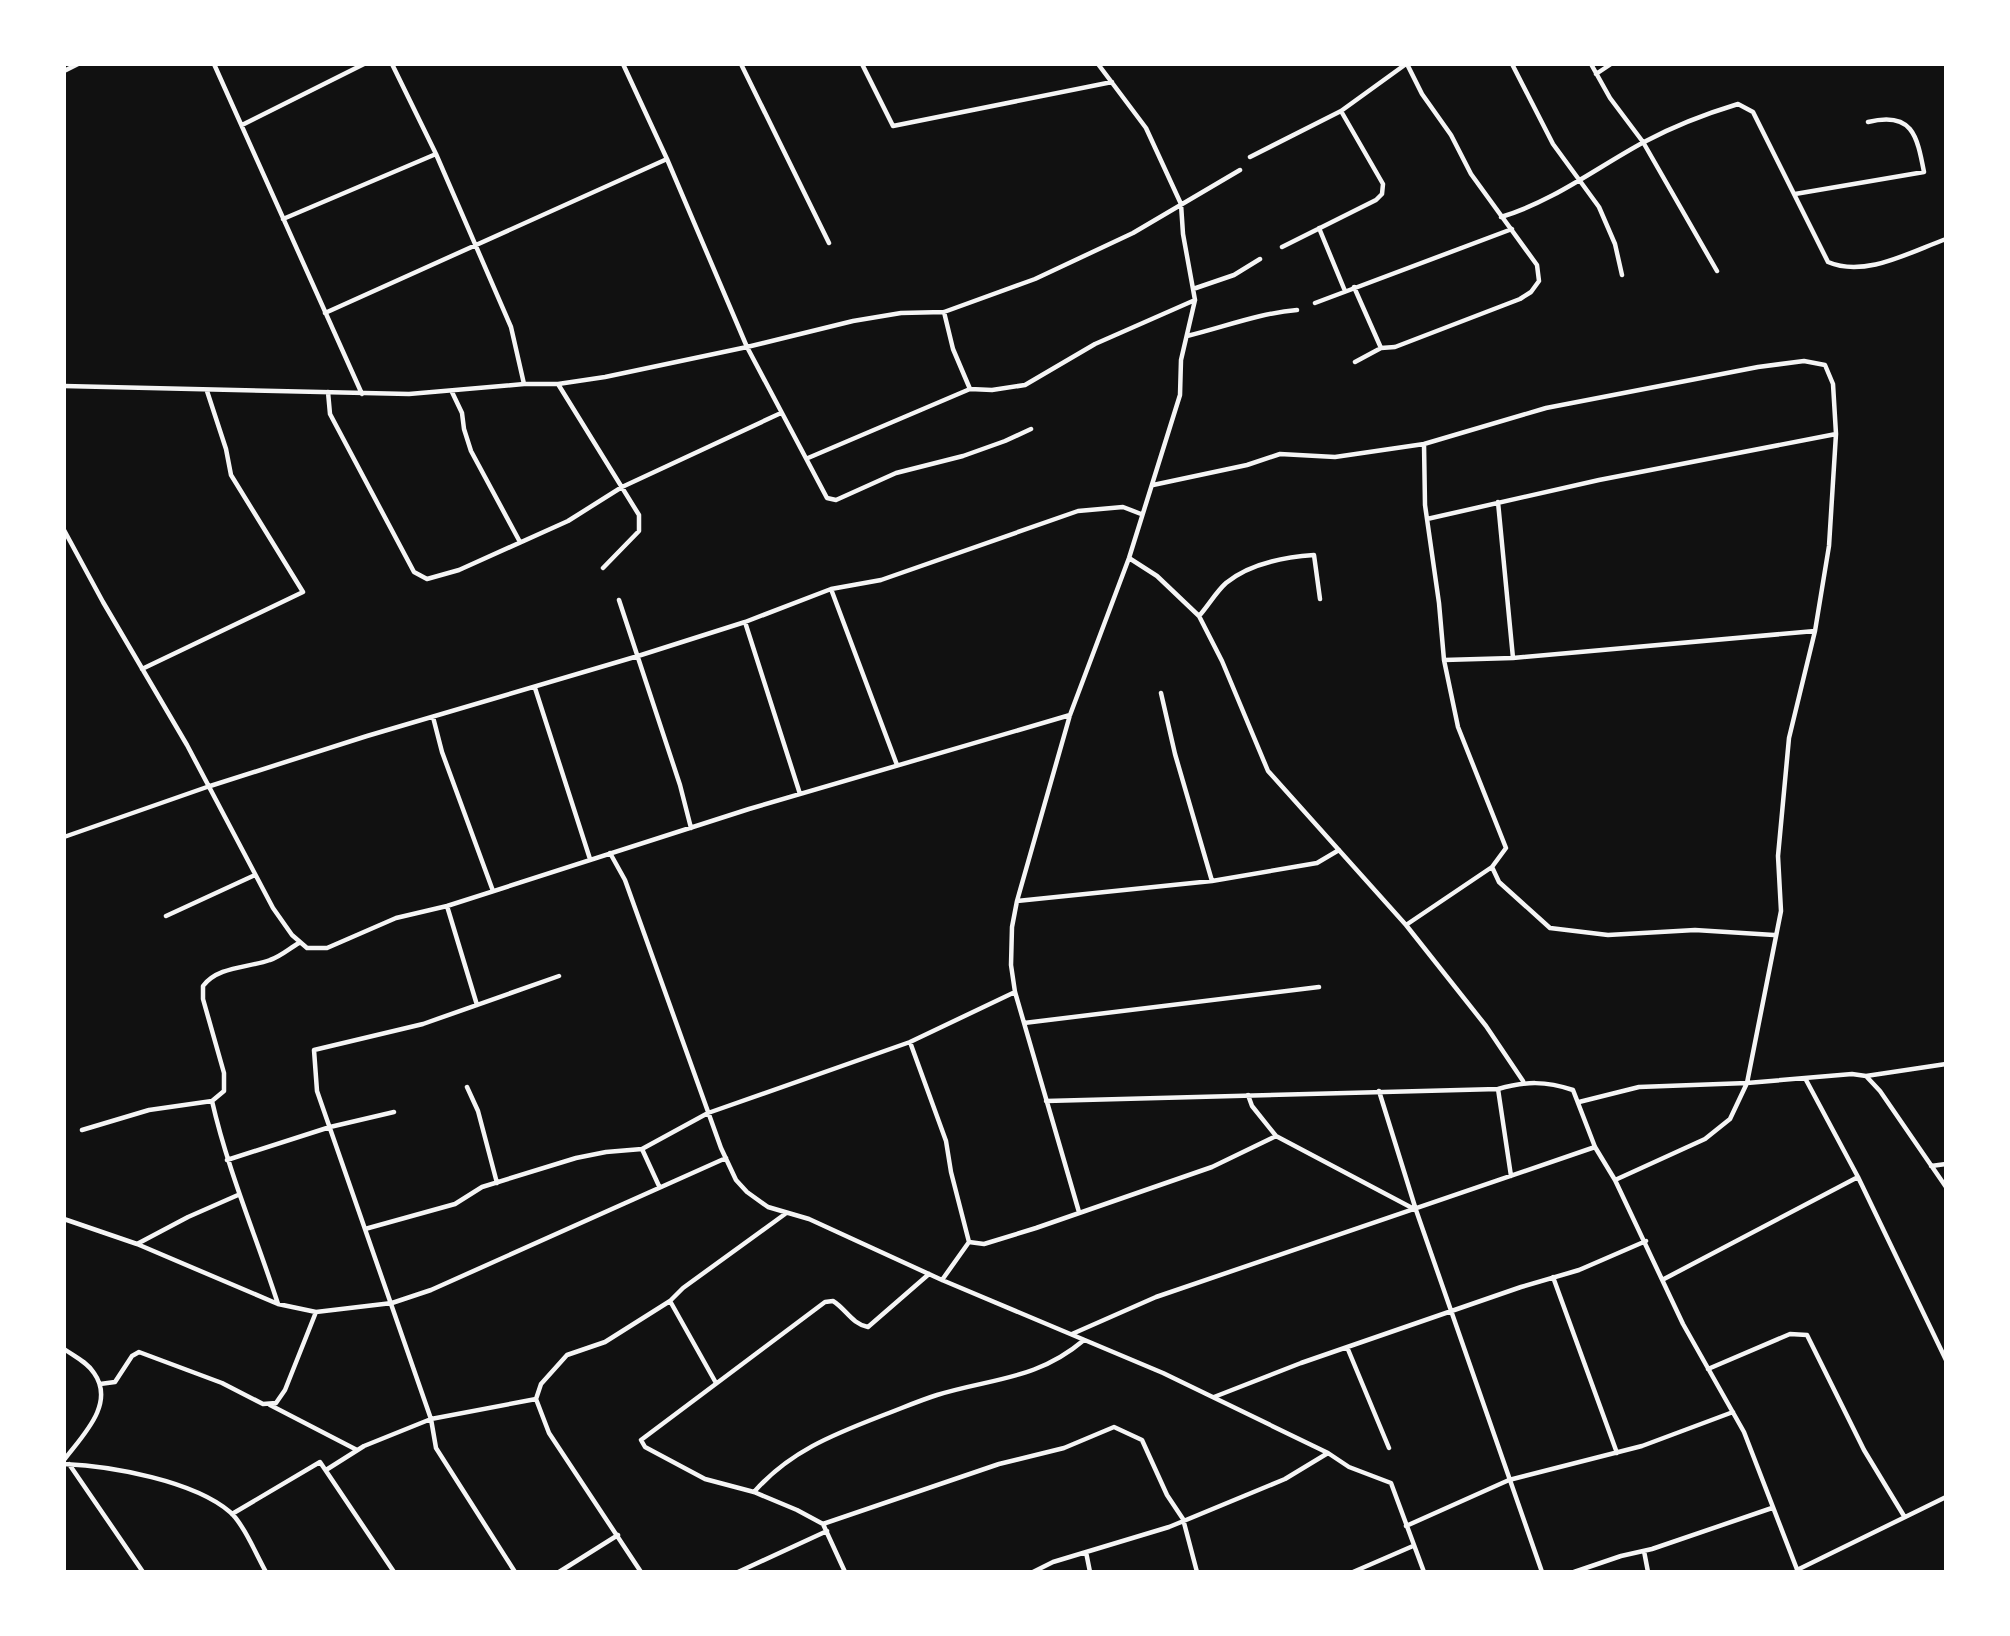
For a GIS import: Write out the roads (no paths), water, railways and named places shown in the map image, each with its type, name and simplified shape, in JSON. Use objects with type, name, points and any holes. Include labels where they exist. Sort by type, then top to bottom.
[{"type":"street","points":[[64,71],[78,64]]},
{"type":"street","points":[[214,64],[362,394]]},
{"type":"street","points":[[242,125],[364,64]]},
{"type":"street","points":[[392,64],[436,154],[511,327],[524,384]]},
{"type":"street","points":[[623,64],[667,159],[747,347],[808,458],[827,498],[836,500],[896,473],[963,456],[1031,429]]},
{"type":"street","points":[[741,64],[829,243]]},
{"type":"street","points":[[862,64],[893,126],[1112,82]]},
{"type":"street","points":[[1079,1212],[1015,992],[1011,965],[1012,927],[1017,901],[1070,715],[1129,558],[1180,395],[1181,360],[1195,300],[1183,234],[1181,204],[1146,128],[1098,64]]},
{"type":"street","points":[[1250,157],[1341,111],[1407,64],[1422,94],[1451,135],[1470,174],[1537,265],[1539,281],[1520,299],[1395,347],[1381,348],[1355,363]]},
{"type":"street","points":[[1512,64],[1553,144],[1599,207],[1615,244],[1622,275]]},
{"type":"street","points":[[1591,64],[1610,98],[1643,142],[1717,271]]},
{"type":"street","points":[[1596,74],[1611,64]]},
{"type":"street","points":[[1501,218],[1526,210],[1580,182],[1643,142],[1700,115],[1738,104],[1753,112],[1828,262],[1840,267],[1869,266],[1946,239]]},
{"type":"street","points":[[1282,247],[1376,200],[1382,194],[1383,184],[1341,111]]},
{"type":"street","points":[[1794,194],[1924,172],[1920,148],[1913,131],[1907,125],[1901,120],[1885,118],[1868,122]]},
{"type":"street","points":[[283,219],[403,170],[436,154]]},
{"type":"street","points":[[325,313],[667,159]]},
{"type":"street","points":[[64,386],[362,394],[452,392],[524,384],[558,384],[747,347],[853,321],[901,313],[944,312],[1035,279],[1133,233],[1240,170]]},
{"type":"street","points":[[1319,228],[1345,291]]},
{"type":"street","points":[[1315,303],[1512,229]]},
{"type":"street","points":[[1193,289],[1234,275],[1260,259]]},
{"type":"street","points":[[1354,287],[1381,348]]},
{"type":"street","points":[[808,458],[970,389],[992,390],[1025,385],[1095,344],[1195,300]]},
{"type":"street","points":[[1187,336],[1256,319],[1272,312],[1297,310]]},
{"type":"street","points":[[944,312],[953,349],[970,389]]},
{"type":"street","points":[[1153,485],[1247,465],[1280,454],[1335,457],[1424,444],[1546,408],[1758,367],[1804,361],[1825,364],[1833,384],[1836,434],[1829,546],[1815,632],[1789,738],[1778,856],[1781,911],[1774,935],[1747,1083],[1730,1119],[1705,1139],[1615,1180]]},
{"type":"street","points":[[558,384],[639,515],[639,531],[603,568]]},
{"type":"street","points":[[142,669],[303,592],[231,475],[226,449],[207,391]]},
{"type":"street","points":[[328,392],[330,414],[414,572],[427,579],[439,577],[568,521],[622,487],[781,412]]},
{"type":"street","points":[[452,392],[462,413],[471,451],[519,542]]},
{"type":"street","points":[[1427,519],[1684,462],[1836,434]]},
{"type":"street","points":[[1406,926],[1492,867],[1506,848],[1458,727],[1444,660],[1422,479],[1424,444]]},
{"type":"street","points":[[1498,502],[1513,658]]},
{"type":"street","points":[[64,837],[207,787],[745,622],[831,589],[881,580],[1078,511],[1122,507],[1141,514]]},
{"type":"street","points":[[64,530],[187,745],[207,787],[244,850],[273,908],[299,943],[307,948],[327,948],[396,918],[447,906],[800,794],[1070,715]]},
{"type":"street","points":[[1199,616],[1226,583],[1252,569],[1287,557],[1314,555],[1320,599]]},
{"type":"street","points":[[1129,558],[1157,576],[1199,616],[1222,661],[1268,771],[1406,926],[1486,1026],[1523,1081]]},
{"type":"street","points":[[831,589],[897,765]]},
{"type":"street","points":[[619,600],[680,785],[691,828]]},
{"type":"street","points":[[745,622],[800,794]]},
{"type":"street","points":[[1444,660],[1513,658],[1815,632]]},
{"type":"street","points":[[535,688],[590,859]]},
{"type":"street","points":[[1161,693],[1175,754],[1212,881]]},
{"type":"street","points":[[433,717],[442,752],[493,891]]},
{"type":"street","points":[[1017,901],[1212,881],[1317,863],[1339,850]]},
{"type":"street","points":[[610,853],[625,880],[726,1158],[736,1180],[747,1192],[768,1207],[785,1214],[808,1219],[942,1280],[1214,1397],[1328,1454],[1349,1467],[1391,1483],[1424,1572]]},
{"type":"street","points":[[1492,867],[1499,882],[1550,928],[1608,935],[1695,930],[1774,935]]},
{"type":"street","points":[[166,916],[255,875]]},
{"type":"street","points":[[447,906],[477,1005]]},
{"type":"street","points":[[82,1130],[148,1110],[212,1101],[224,1091],[225,1080],[203,999],[204,986],[214,976],[242,966],[270,960],[299,943]]},
{"type":"street","points":[[515,1572],[436,1448],[431,1419],[316,1091],[314,1050],[423,1024],[559,975]]},
{"type":"street","points":[[1024,1023],[1319,987]]},
{"type":"street","points":[[365,1229],[455,1204],[482,1187],[576,1158],[642,1149],[708,1113],[910,1042],[1015,992]]},
{"type":"street","points":[[910,1042],[946,1141],[951,1172],[969,1242],[942,1280]]},
{"type":"street","points":[[1579,1102],[1639,1087],[1747,1083],[1851,1074],[1866,1076],[1946,1064]]},
{"type":"street","points":[[1866,1076],[1880,1090],[1946,1187]]},
{"type":"street","points":[[1805,1078],[1858,1177],[1946,1360]]},
{"type":"street","points":[[1046,1101],[1498,1089],[1523,1081],[1551,1083],[1573,1090],[1595,1147],[1615,1180],[1646,1241],[1683,1324],[1744,1432],[1798,1571],[1946,1497]]},
{"type":"street","points":[[467,1087],[478,1111],[496,1182]]},
{"type":"street","points":[[1498,1089],[1511,1176]]},
{"type":"street","points":[[1379,1091],[1416,1210],[1542,1572]]},
{"type":"street","points":[[1248,1095],[1252,1106],[1276,1136],[1416,1210]]},
{"type":"street","points":[[212,1101],[238,1195],[251,1220],[278,1304]]},
{"type":"street","points":[[227,1160],[330,1127],[394,1112]]},
{"type":"street","points":[[969,1242],[984,1244],[1212,1167],[1276,1136]]},
{"type":"street","points":[[1072,1334],[1156,1297],[1595,1147]]},
{"type":"street","points":[[642,1149],[659,1186]]},
{"type":"street","points":[[64,1219],[137,1244],[278,1304],[316,1312],[392,1303],[431,1290],[659,1186],[726,1158]]},
{"type":"street","points":[[1931,1166],[1946,1164]]},
{"type":"street","points":[[1664,1279],[1858,1177]]},
{"type":"street","points":[[137,1244],[238,1195]]},
{"type":"street","points":[[641,1572],[549,1433],[536,1399],[541,1384],[567,1355],[605,1342],[670,1302],[683,1288],[785,1214]]},
{"type":"street","points":[[1214,1397],[1452,1310],[1579,1270],[1646,1241]]},
{"type":"street","points":[[845,1572],[823,1524],[797,1509],[754,1492],[705,1479],[645,1448],[641,1440],[825,1302],[833,1301],[858,1325],[868,1327],[929,1274]]},
{"type":"street","points":[[1553,1277],[1617,1453]]},
{"type":"street","points":[[670,1302],[716,1383]]},
{"type":"street","points":[[270,1405],[276,1403],[285,1390],[316,1312]]},
{"type":"street","points":[[1708,1369],[1790,1334],[1807,1335],[1864,1450],[1904,1516]]},
{"type":"street","points":[[754,1492],[771,1472],[816,1442],[938,1395],[1026,1373],[1059,1360],[1084,1340]]},
{"type":"street","points":[[1347,1347],[1389,1448]]},
{"type":"street","points":[[64,1349],[87,1365],[100,1384],[98,1411],[93,1424],[66,1462]]},
{"type":"street","points":[[100,1384],[115,1382],[132,1356],[139,1352],[222,1383],[357,1450]]},
{"type":"street","points":[[326,1470],[357,1450],[431,1419],[536,1399]]},
{"type":"street","points":[[1406,1526],[1509,1480],[1642,1446],[1733,1412]]},
{"type":"street","points":[[823,1524],[999,1464],[1064,1448],[1114,1427],[1142,1440],[1167,1495],[1183,1520],[1197,1572]]},
{"type":"street","points":[[1033,1572],[1086,1552],[1169,1527],[1285,1479],[1328,1454]]},
{"type":"street","points":[[66,1462],[108,1467],[195,1492],[232,1514],[266,1572]]},
{"type":"street","points":[[66,1462],[143,1572]]},
{"type":"street","points":[[232,1514],[317,1462],[326,1470],[394,1572]]},
{"type":"street","points":[[1574,1572],[1772,1508]]},
{"type":"street","points":[[738,1572],[827,1531]]},
{"type":"street","points":[[559,1572],[618,1535]]},
{"type":"street","points":[[1353,1572],[1413,1546]]},
{"type":"street","points":[[1644,1551],[1648,1572]]},
{"type":"street","points":[[1086,1552],[1090,1572]]}]
